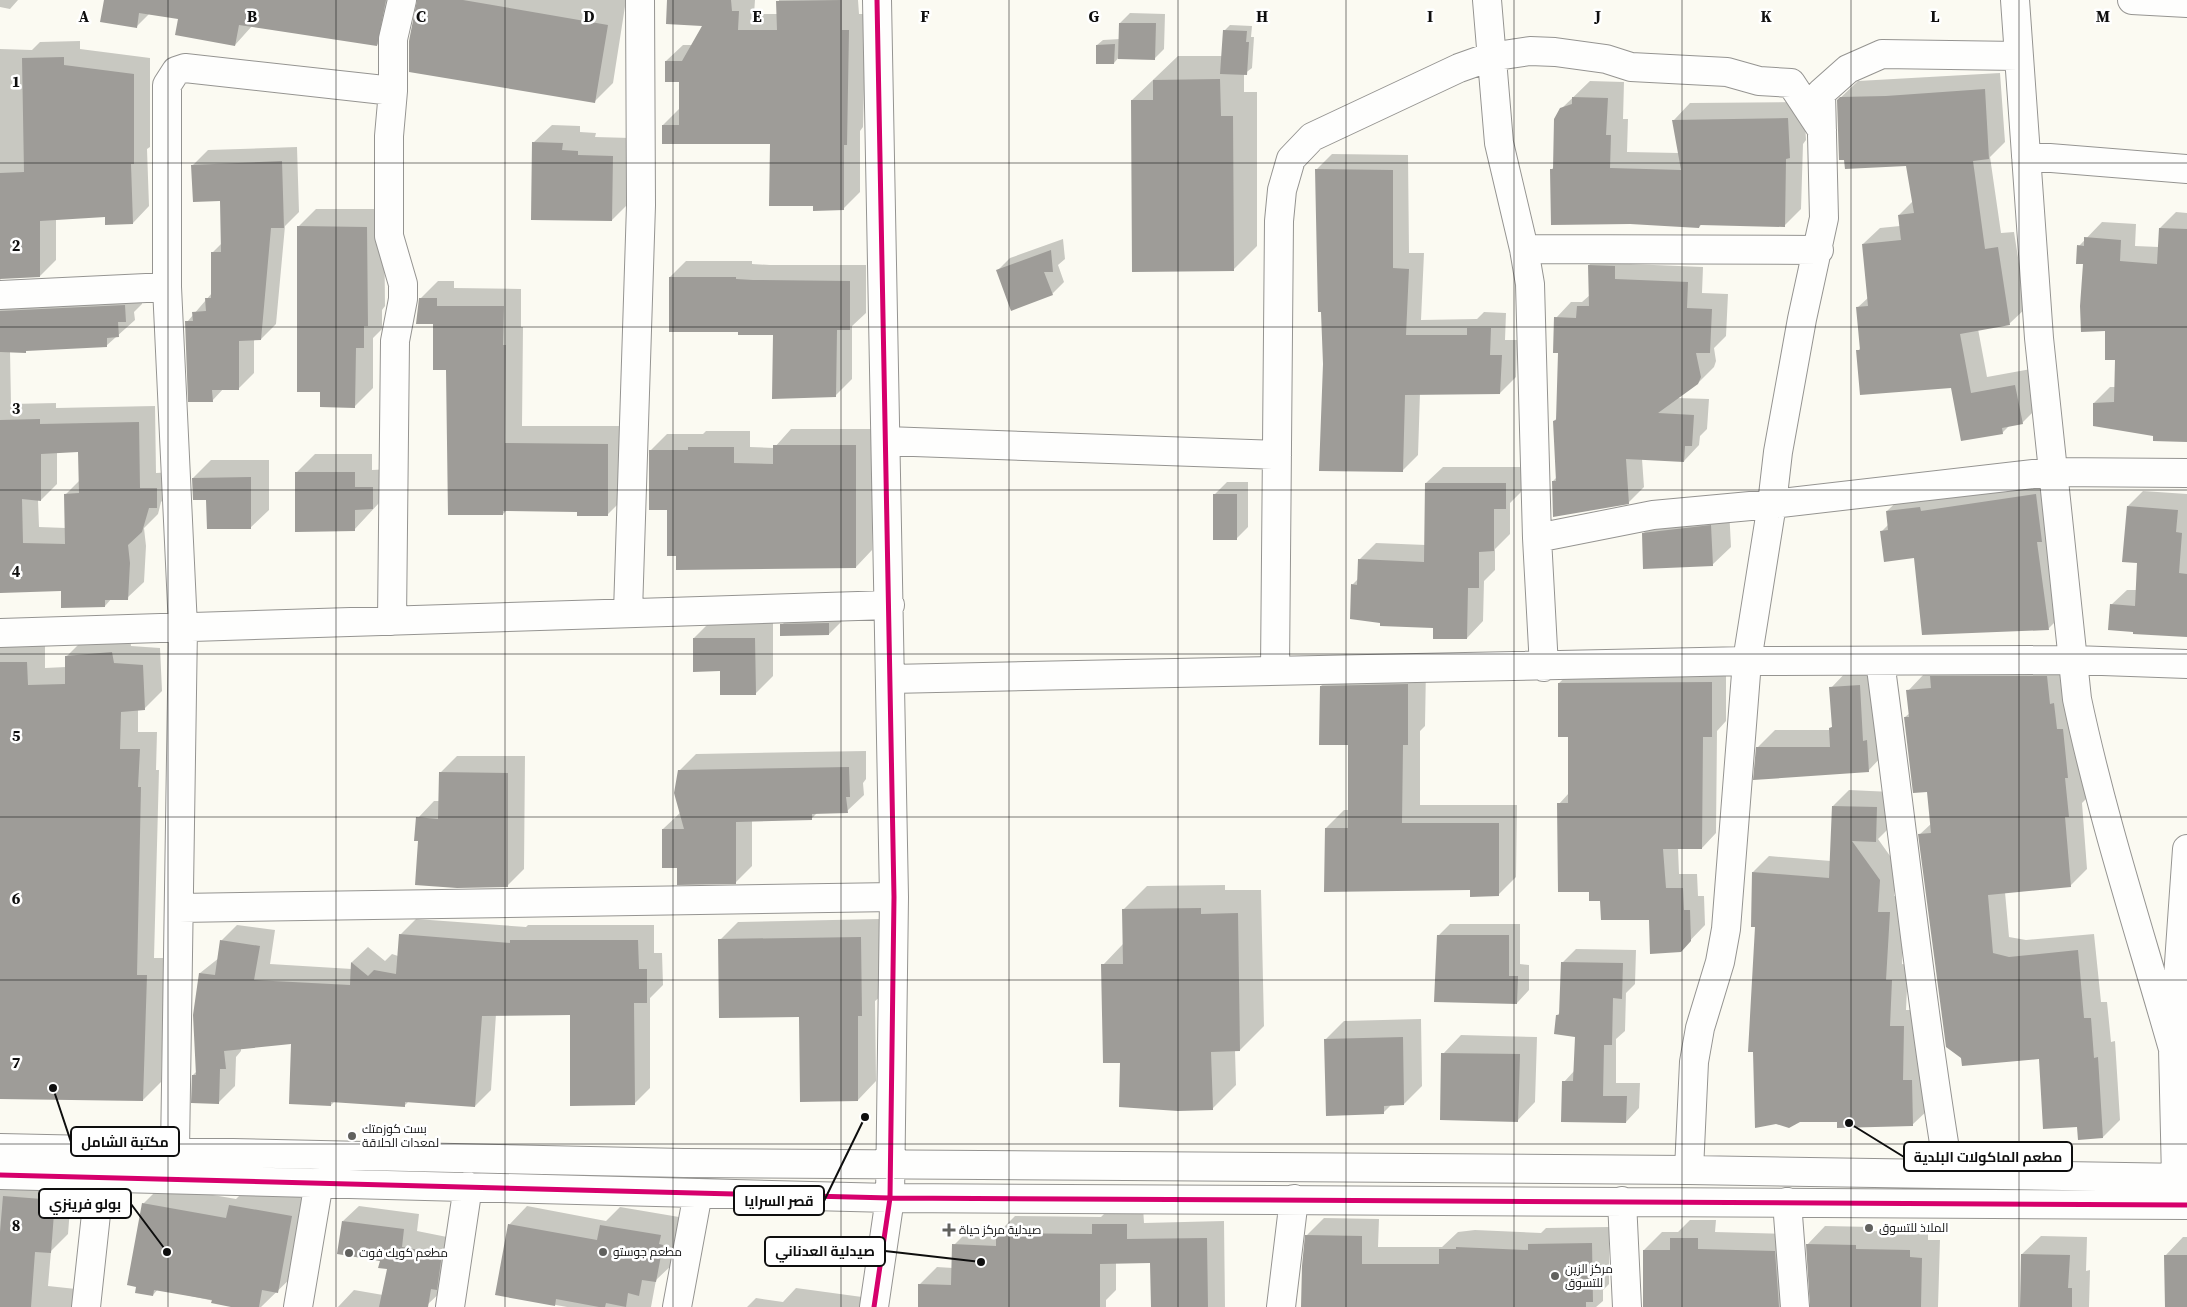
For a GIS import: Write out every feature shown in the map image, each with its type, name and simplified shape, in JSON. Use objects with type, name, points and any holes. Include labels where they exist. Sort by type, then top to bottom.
[{"type":"street","points":[[392,621],[394,341],[403,299],[403,284],[388,228],[389,136],[393,91],[393,39],[402,0]]},
{"type":"street","points":[[628,612],[641,205],[640,0]]},
{"type":"street","points":[[874,1307],[890,1198],[892,1163],[894,897],[890,606],[876,0]]},
{"type":"street","points":[[1487,0],[1498,143],[1524,249],[1532,317],[1537,538],[1544,667]]},
{"type":"street","points":[[2015,0],[2039,338],[2051,472],[2078,699],[2086,741],[2173,1049]]},
{"type":"street","points":[[2132,0],[2187,3]]},
{"type":"street","points":[[1275,670],[1280,221],[1282,190],[1291,159],[1312,137],[1459,68],[1490,57],[1530,51],[1562,52],[1606,59],[1631,67],[1727,72],[1759,81],[1792,83],[1822,130]]},
{"type":"street","points":[[1689,1170],[1694,1062],[1700,1028],[1720,962],[1726,929],[1746,661],[1772,504],[1778,452],[1800,328],[1819,250],[1824,218],[1821,93],[1848,69],[1882,54],[2018,56]]},
{"type":"street","points":[[175,1151],[183,627],[167,287],[167,86],[176,71],[196,69],[393,91]]},
{"type":"street","points":[[2026,156],[2187,169]]},
{"type":"street","points":[[1524,249],[1819,250]]},
{"type":"street","points":[[0,295],[167,287]]},
{"type":"street","points":[[886,441],[1277,455]]},
{"type":"street","points":[[1537,538],[1653,515],[1772,504],[2051,472],[2187,473]]},
{"type":"street","points":[[0,634],[628,612],[890,606]]},
{"type":"street","points":[[890,679],[1275,670],[1544,667],[1746,661],[2074,660],[2187,664]]},
{"type":"street","points":[[1880,661],[1930,1053],[1949,1174]]},
{"type":"street","points":[[0,1148],[566,1161],[1689,1170],[2182,1178],[2173,1049],[2187,850]]},
{"type":"street","points":[[178,908],[894,897]]},
{"type":"street","points":[[0,1175],[890,1198],[2187,1205]]},
{"type":"street","points":[[86,1307],[100,1177]]},
{"type":"street","points":[[298,1307],[319,1182]]},
{"type":"street","points":[[450,1307],[468,1186]]},
{"type":"street","points":[[677,1307],[698,1193]]},
{"type":"street","points":[[1281,1307],[1294,1199]]},
{"type":"street","points":[[1622,1201],[1627,1307]]},
{"type":"street","points":[[1787,1202],[1795,1307]]},
{"type":"building","points":[[104,0],[386,0],[377,46],[239,25],[235,46],[175,35],[178,19],[139,13],[137,28],[100,22]]},
{"type":"building","points":[[417,0],[463,0],[608,25],[595,103],[409,72],[409,41]]},
{"type":"building","points":[[667,0],[731,0],[732,11],[739,11],[738,30],[777,30],[776,1],[842,0],[842,30],[849,30],[847,145],[844,145],[844,210],[813,211],[813,206],[769,206],[770,144],[662,144],[662,125],[679,125],[679,82],[665,82],[665,61],[682,61],[702,26],[666,24]]},
{"type":"building","points":[[1119,23],[1156,23],[1155,60],[1118,59]]},
{"type":"building","points":[[1223,30],[1247,31],[1246,42],[1249,42],[1247,75],[1220,74]]},
{"type":"building","points":[[1115,44],[1114,64],[1096,64],[1096,45]]},
{"type":"building","points":[[64,57],[64,65],[134,74],[134,164],[131,164],[133,224],[105,225],[105,217],[40,221],[40,277],[0,279],[0,173],[24,172],[22,58]]},
{"type":"building","points":[[1220,79],[1221,116],[1233,116],[1234,271],[1132,272],[1131,100],[1153,100],[1153,80]]},
{"type":"building","points":[[1985,89],[1989,159],[1973,161],[1985,249],[1998,247],[2010,325],[1960,334],[1971,393],[2015,385],[2023,424],[2002,428],[2003,434],[1961,441],[1951,388],[1860,395],[1856,350],[1860,350],[1856,307],[1868,306],[1862,244],[1901,240],[1898,215],[1914,213],[1906,166],[1845,169],[1844,160],[1839,160],[1837,100],[1840,97],[1886,96]]},
{"type":"building","points":[[1572,97],[1608,98],[1606,135],[1611,135],[1610,168],[1681,170],[1672,120],[1788,118],[1790,158],[1786,159],[1785,227],[1700,225],[1699,228],[1630,224],[1551,225],[1550,169],[1553,169],[1554,119],[1560,108],[1572,104]]},
{"type":"building","points":[[532,142],[563,143],[562,150],[578,151],[578,155],[613,156],[612,221],[531,220]]},
{"type":"building","points":[[282,161],[284,228],[271,228],[261,340],[239,341],[239,390],[212,390],[213,402],[188,402],[185,321],[193,321],[192,312],[206,311],[205,298],[211,298],[211,252],[221,252],[220,201],[193,202],[191,165]]},
{"type":"building","points":[[1315,169],[1393,170],[1393,268],[1409,269],[1406,335],[1467,335],[1467,328],[1491,328],[1490,355],[1502,355],[1500,394],[1405,395],[1403,472],[1319,471],[1323,364],[1321,312],[1318,312]]},
{"type":"building","points":[[297,226],[367,227],[368,326],[364,326],[364,348],[356,348],[355,408],[320,407],[320,392],[297,392]]},
{"type":"building","points":[[2159,228],[2187,229],[2187,442],[2153,441],[2153,436],[2093,426],[2093,403],[2114,402],[2115,360],[2105,360],[2105,331],[2081,332],[2080,306],[2083,264],[2076,264],[2077,245],[2084,246],[2084,237],[2121,240],[2120,261],[2157,264]]},
{"type":"building","points":[[1051,250],[1053,272],[1044,272],[1053,295],[1011,311],[996,270]]},
{"type":"building","points":[[1588,265],[1615,266],[1615,279],[1688,282],[1687,308],[1712,309],[1710,353],[1696,353],[1701,377],[1698,384],[1658,413],[1694,415],[1692,446],[1685,446],[1684,462],[1626,459],[1629,504],[1553,517],[1552,481],[1556,481],[1553,421],[1556,420],[1558,353],[1553,353],[1554,317],[1576,318],[1577,306],[1589,306]]},
{"type":"building","points":[[669,277],[850,281],[850,330],[837,330],[836,397],[772,399],[773,335],[738,335],[738,332],[669,332]]},
{"type":"building","points":[[419,298],[437,298],[437,306],[504,306],[503,345],[506,345],[505,443],[608,444],[608,516],[577,516],[577,512],[503,511],[503,515],[448,515],[446,370],[433,370],[433,324],[416,324]]},
{"type":"building","points":[[125,305],[126,322],[118,322],[119,337],[107,338],[107,347],[26,351],[26,353],[0,352],[0,311]]},
{"type":"building","points":[[40,419],[40,424],[139,422],[140,488],[157,488],[157,508],[149,508],[142,532],[128,545],[130,563],[128,600],[105,600],[105,607],[61,608],[61,591],[0,593],[0,420]],"holes":[[[78,452],[79,493],[64,494],[65,544],[23,543],[22,499],[41,501],[41,454]]]},
{"type":"building","points":[[773,445],[856,445],[856,568],[676,570],[676,556],[667,556],[667,510],[649,510],[649,450],[688,450],[688,447],[734,447],[734,463],[773,464]]},
{"type":"building","points":[[295,472],[355,472],[355,487],[373,487],[373,509],[355,510],[355,531],[295,532]]},
{"type":"building","points":[[251,477],[251,529],[207,529],[206,500],[193,500],[192,478]]},
{"type":"building","points":[[1425,483],[1506,483],[1506,509],[1494,509],[1494,551],[1479,552],[1479,588],[1468,588],[1467,639],[1433,639],[1433,628],[1380,626],[1380,623],[1350,619],[1351,584],[1357,585],[1358,559],[1424,562]]},
{"type":"building","points":[[1213,494],[1237,494],[1237,540],[1213,540]]},
{"type":"building","points":[[2036,494],[2042,542],[2037,542],[2049,630],[1922,635],[1914,558],[1884,562],[1880,531],[1888,530],[1886,511],[1920,507],[1921,511]]},
{"type":"building","points":[[2127,506],[2178,510],[2176,532],[2182,533],[2179,573],[2187,574],[2187,637],[2133,634],[2133,632],[2108,630],[2110,604],[2135,606],[2137,563],[2122,562]]},
{"type":"building","points":[[1711,525],[1713,566],[1643,569],[1642,533]]},
{"type":"building","points":[[829,623],[829,635],[780,636],[780,624]]},
{"type":"building","points":[[693,638],[755,638],[756,695],[720,695],[720,671],[693,672]]},
{"type":"building","points":[[112,652],[114,663],[143,665],[145,710],[121,712],[120,749],[140,749],[138,787],[141,787],[137,975],[147,975],[143,1101],[0,1099],[0,662],[27,662],[28,685],[65,684],[65,656]]},
{"type":"building","points":[[1930,676],[2047,676],[2050,704],[2054,703],[2057,729],[2063,729],[2068,778],[2065,778],[2069,817],[2065,817],[2071,887],[1988,895],[1993,953],[2009,957],[2078,950],[2084,1018],[2091,1018],[2094,1058],[2098,1057],[2103,1138],[2078,1140],[2077,1127],[2043,1129],[2039,1059],[1962,1066],[1961,1058],[1946,1047],[1918,834],[1931,833],[1927,792],[1913,793],[1904,717],[1909,717],[1906,690],[1931,688]]},
{"type":"building","points":[[1712,682],[1712,737],[1703,737],[1702,849],[1663,849],[1666,888],[1683,888],[1684,910],[1690,910],[1691,941],[1681,952],[1650,954],[1649,920],[1601,920],[1600,901],[1589,901],[1589,892],[1558,892],[1557,803],[1568,803],[1568,737],[1558,737],[1558,683]]},
{"type":"building","points":[[1408,684],[1408,745],[1403,745],[1402,823],[1499,823],[1499,896],[1470,897],[1470,890],[1324,892],[1325,828],[1348,828],[1348,745],[1319,745],[1320,686]]},
{"type":"building","points":[[1860,685],[1863,741],[1867,740],[1869,772],[1753,780],[1756,747],[1830,747],[1829,728],[1832,727],[1829,687]]},
{"type":"building","points":[[849,767],[850,797],[846,797],[848,813],[812,814],[812,820],[736,822],[736,884],[677,885],[677,868],[662,868],[662,829],[684,829],[674,793],[678,770]]},
{"type":"building","points":[[439,772],[508,773],[508,887],[457,888],[415,885],[418,841],[414,841],[416,817],[438,819]]},
{"type":"building","points":[[1832,806],[1877,807],[1876,842],[1852,841],[1880,880],[1878,912],[1890,912],[1886,980],[1892,980],[1890,1026],[1904,1026],[1903,1080],[1912,1080],[1913,1126],[1837,1128],[1837,1122],[1800,1122],[1789,1128],[1776,1124],[1755,1128],[1753,1052],[1748,1052],[1755,927],[1751,927],[1752,872],[1829,878]]},
{"type":"building","points":[[1201,908],[1201,914],[1238,913],[1240,1051],[1211,1052],[1213,1110],[1178,1111],[1119,1107],[1120,1063],[1103,1063],[1101,964],[1123,964],[1122,909]]},
{"type":"building","points":[[399,934],[510,943],[510,940],[638,940],[639,969],[647,969],[647,1003],[634,1003],[635,1105],[570,1106],[570,1015],[482,1016],[475,1107],[405,1102],[405,1107],[331,1102],[331,1106],[289,1104],[291,1044],[224,1051],[226,1069],[220,1069],[219,1104],[191,1103],[192,1075],[196,1075],[193,1015],[199,973],[215,975],[220,940],[260,946],[254,980],[350,985],[351,962],[368,976],[374,970],[396,974]]},
{"type":"building","points":[[1437,935],[1509,935],[1509,976],[1518,976],[1517,1004],[1434,1002]]},
{"type":"building","points":[[861,937],[862,1016],[858,1016],[858,1101],[800,1102],[799,1017],[719,1018],[718,939]]},
{"type":"building","points":[[1561,962],[1623,963],[1622,999],[1613,998],[1612,1045],[1604,1045],[1603,1096],[1627,1096],[1626,1123],[1561,1122],[1562,1081],[1573,1081],[1575,1037],[1554,1034],[1556,1015],[1559,1015]]},
{"type":"building","points":[[1403,1037],[1404,1105],[1384,1106],[1384,1114],[1326,1116],[1324,1039]]},
{"type":"building","points":[[1441,1053],[1520,1054],[1518,1122],[1440,1120]]},
{"type":"building","points":[[3,1196],[55,1200],[51,1253],[35,1252],[31,1307],[0,1307],[0,1232]]},
{"type":"building","points":[[142,1203],[226,1218],[229,1205],[292,1216],[278,1293],[262,1290],[259,1307],[231,1307],[211,1303],[212,1300],[154,1290],[153,1296],[135,1293],[136,1287],[127,1285]]},
{"type":"building","points":[[342,1221],[404,1229],[402,1247],[442,1254],[437,1290],[431,1289],[428,1307],[379,1307],[387,1269],[378,1268],[380,1261],[337,1254]]},
{"type":"building","points":[[508,1224],[597,1240],[600,1225],[661,1235],[659,1244],[663,1245],[656,1282],[642,1280],[639,1296],[628,1293],[626,1307],[606,1303],[605,1307],[599,1307],[556,1299],[555,1306],[495,1295]]},
{"type":"building","points":[[1092,1224],[1127,1224],[1127,1239],[1207,1238],[1208,1307],[1151,1307],[1150,1263],[1100,1264],[1100,1307],[918,1307],[918,1284],[951,1285],[952,1244],[996,1246],[996,1233],[1092,1234]]},
{"type":"building","points":[[1305,1235],[1362,1236],[1362,1264],[1439,1264],[1439,1249],[1456,1249],[1456,1247],[1528,1250],[1528,1244],[1592,1243],[1593,1302],[1586,1302],[1586,1307],[1301,1307]]},
{"type":"building","points":[[1670,1238],[1698,1238],[1698,1249],[1775,1251],[1779,1307],[1643,1307],[1643,1250],[1670,1250]]},
{"type":"building","points":[[1806,1244],[1856,1245],[1856,1249],[1910,1250],[1910,1257],[1922,1258],[1921,1307],[1810,1307]]},
{"type":"building","points":[[2021,1254],[2070,1255],[2068,1288],[2072,1288],[2072,1307],[2020,1307]]},
{"type":"building","points":[[2164,1255],[2187,1255],[2187,1307],[2165,1307]]},
{"type":"cycle path","points":[[874,1307],[890,1198],[894,897],[877,0]]},
{"type":"cycle path","points":[[0,1175],[890,1198],[2187,1205]]},
{"type":"place","name":"مكتبة الشامل","points":[[53,1088]]},
{"type":"place","name":"قصر السرايا","points":[[865,1117]]},
{"type":"place","name":"مطعم الماكولات البلدية","points":[[1849,1123]]},
{"type":"place","name":"بست كوزمتك لمعدات الحلاقة","points":[[352,1136]]},
{"type":"place","name":"الملاذ للتسوق","points":[[1869,1228]]},
{"type":"place","name":"صيدلية مركز حياة","points":[[949,1230]]},
{"type":"place","name":"بولو فرينزي","points":[[167,1252]]},
{"type":"place","name":"مطعم جوستو","points":[[603,1252]]},
{"type":"place","name":"مطعم كويك فوت","points":[[349,1253]]},
{"type":"place","name":"صيدلية العدناني","points":[[981,1262]]},
{"type":"place","name":"مركز الزين للتسوق","points":[[1555,1276]]}]
